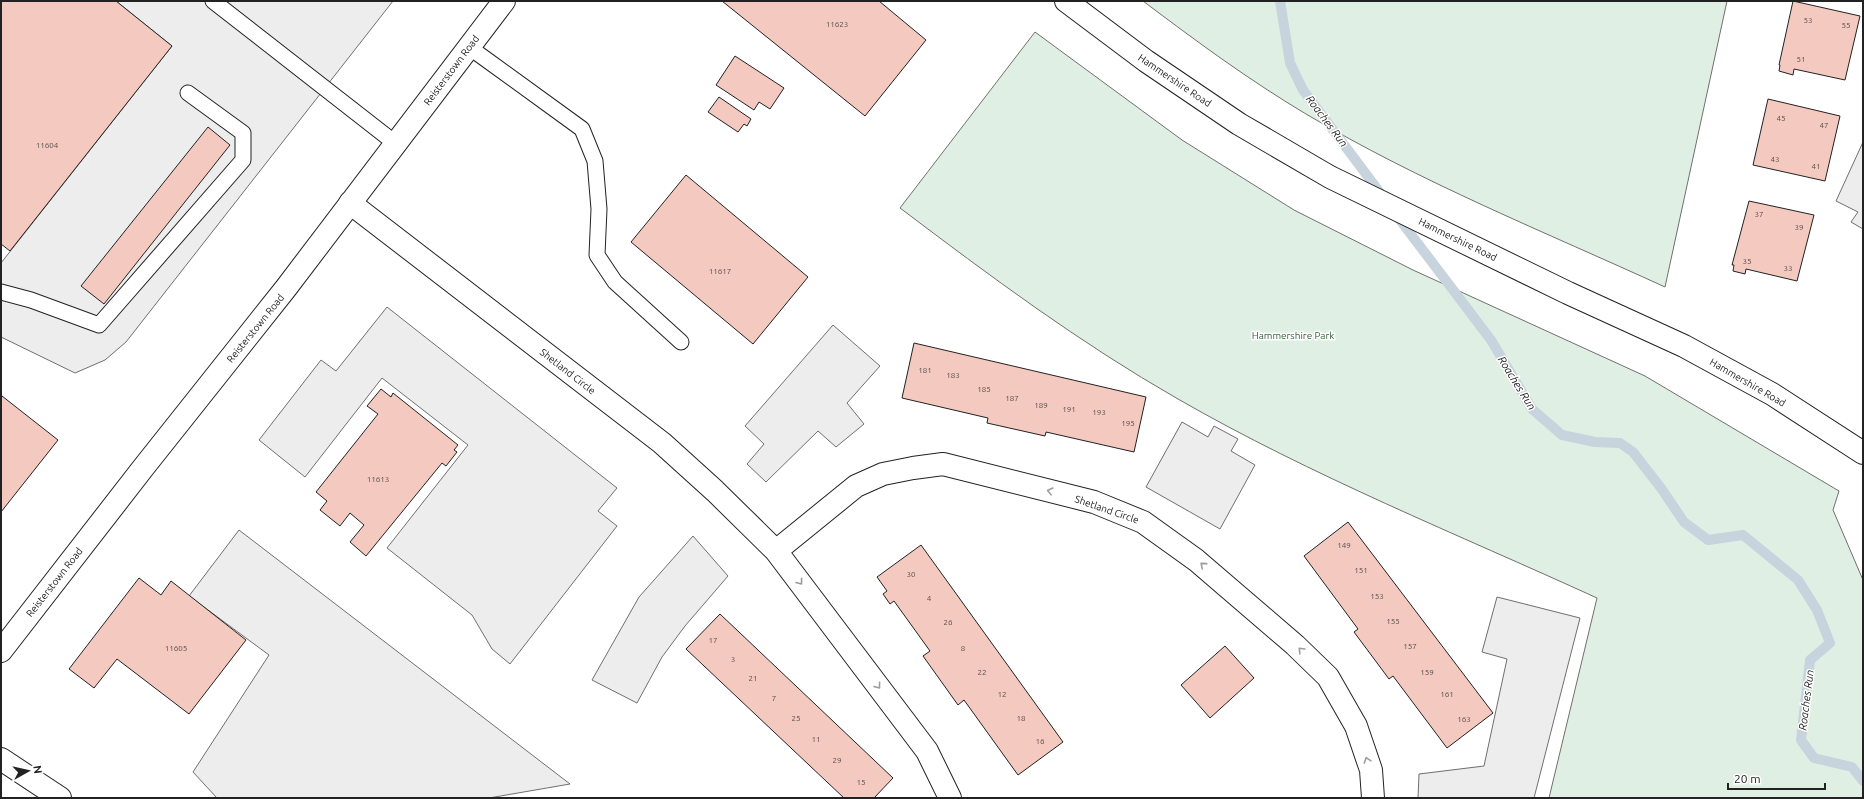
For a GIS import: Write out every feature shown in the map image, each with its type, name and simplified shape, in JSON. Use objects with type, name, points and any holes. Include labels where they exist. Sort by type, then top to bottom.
[{"type":"street","name":"Reisterstown Road","points":[[1,651],[286,288],[504,1]]},
{"type":"street","name":"Hammershire Road","points":[[1066,1],[1146,61],[1239,124],[1330,177],[1568,293],[1684,346],[1772,394],[1863,453]]},
{"type":"street","name":"Shetland Circle","points":[[350,203],[662,444],[715,491],[776,551],[927,751],[950,798]]},
{"type":"street","name":"Shetland Circle","points":[[776,551],[856,486],[883,474],[943,464],[1094,502],[1143,522],[1196,560],[1295,645],[1328,677],[1356,726],[1371,770],[1373,798]]},
{"type":"street","points":[[1,759],[60,798]]},
{"type":"lane","points":[[213,1],[395,144]]},
{"type":"lane","points":[[469,47],[582,129],[595,161],[599,209],[597,255],[615,282],[681,342]]},
{"type":"lane","points":[[1,292],[31,300],[99,325],[243,160],[243,133],[188,93]]},
{"type":"green space","points":[[1143,1],[1727,1],[1665,287],[1438,184],[1349,139],[1243,74]]},
{"type":"green space","name":"Hammershire Park","points":[[1035,32],[1182,140],[1294,210],[1413,270],[1645,376],[1839,491],[1833,510],[1863,580],[1863,798],[1549,798],[1597,598],[1280,454],[1178,399],[1106,355],[1036,308],[900,208]]},
{"type":"shaded area","points":[[116,1],[393,1],[126,342],[105,360],[75,373],[1,337],[1,263],[172,46]]},
{"type":"shaded area","points":[[1863,142],[1863,229],[1851,222],[1858,212],[1836,201]]},
{"type":"shaded area","points":[[387,307],[617,488],[598,511],[617,526],[510,664],[492,649],[472,615],[387,548],[468,445],[382,378],[305,477],[259,440],[321,360],[336,371]]},
{"type":"shaded area","points":[[833,325],[880,366],[847,403],[864,424],[836,447],[818,431],[766,482],[747,464],[764,444],[745,426]]},
{"type":"shaded area","points":[[1182,422],[1208,437],[1214,426],[1238,439],[1231,451],[1255,465],[1220,529],[1146,487]]},
{"type":"shaded area","points":[[239,530],[570,784],[489,798],[217,798],[193,772],[269,655],[189,596]]},
{"type":"shaded area","points":[[693,536],[728,576],[685,626],[662,657],[637,703],[592,680],[639,597]]},
{"type":"shaded area","points":[[1497,597],[1580,618],[1534,798],[1418,798],[1419,774],[1484,766],[1507,659],[1482,652]]},
{"type":"building","points":[[1,1],[116,1],[172,46],[10,251],[1,244]]},
{"type":"building","points":[[722,1],[879,1],[926,40],[865,116]]},
{"type":"building","points":[[1793,1],[1860,16],[1845,80],[1794,69],[1793,75],[1779,71]]},
{"type":"building","points":[[735,56],[784,88],[770,109],[759,102],[754,110],[716,85]]},
{"type":"building","points":[[719,97],[751,119],[747,126],[744,124],[738,132],[708,112]]},
{"type":"building","points":[[1768,99],[1840,116],[1825,181],[1753,165]]},
{"type":"building","points":[[208,127],[230,145],[104,304],[81,286]]},
{"type":"building","points":[[686,175],[808,277],[753,344],[631,242]]},
{"type":"building","points":[[1749,201],[1814,215],[1797,281],[1746,269],[1745,274],[1733,271],[1734,265],[1732,265]]},
{"type":"building","points":[[914,343],[1146,397],[1134,452],[1046,432],[1045,436],[987,423],[988,418],[902,398]]},
{"type":"building","points":[[381,389],[391,397],[393,393],[458,445],[454,450],[457,452],[446,466],[442,463],[366,556],[350,542],[364,525],[350,513],[340,526],[320,510],[327,501],[316,492],[378,414],[367,406]]},
{"type":"building","points":[[2,396],[58,440],[1,512],[1,398]]},
{"type":"building","points":[[1348,522],[1493,713],[1447,748],[1393,676],[1389,679],[1354,632],[1358,629],[1304,556]]},
{"type":"building","points":[[921,545],[1063,742],[1018,775],[964,700],[958,705],[923,656],[930,651],[894,601],[890,604],[883,594],[887,591],[877,577]]},
{"type":"building","points":[[139,578],[161,595],[171,581],[246,640],[189,714],[117,659],[94,688],[69,669]]},
{"type":"building","points":[[720,614],[893,778],[874,798],[844,798],[686,649]]},
{"type":"building","points":[[1225,646],[1254,678],[1210,718],[1181,685]]},
{"type":"waterway","name":"Roaches Run","points":[[1280,1],[1290,63],[1303,90],[1384,198]]},
{"type":"waterway","name":"Roaches Run","points":[[1397,216],[1491,340],[1532,409],[1562,435],[1595,442],[1620,443],[1633,452],[1661,488],[1684,522],[1708,540],[1743,535],[1798,580],[1817,610],[1830,643],[1810,660],[1801,740],[1814,758],[1852,767],[1863,781]]}]
